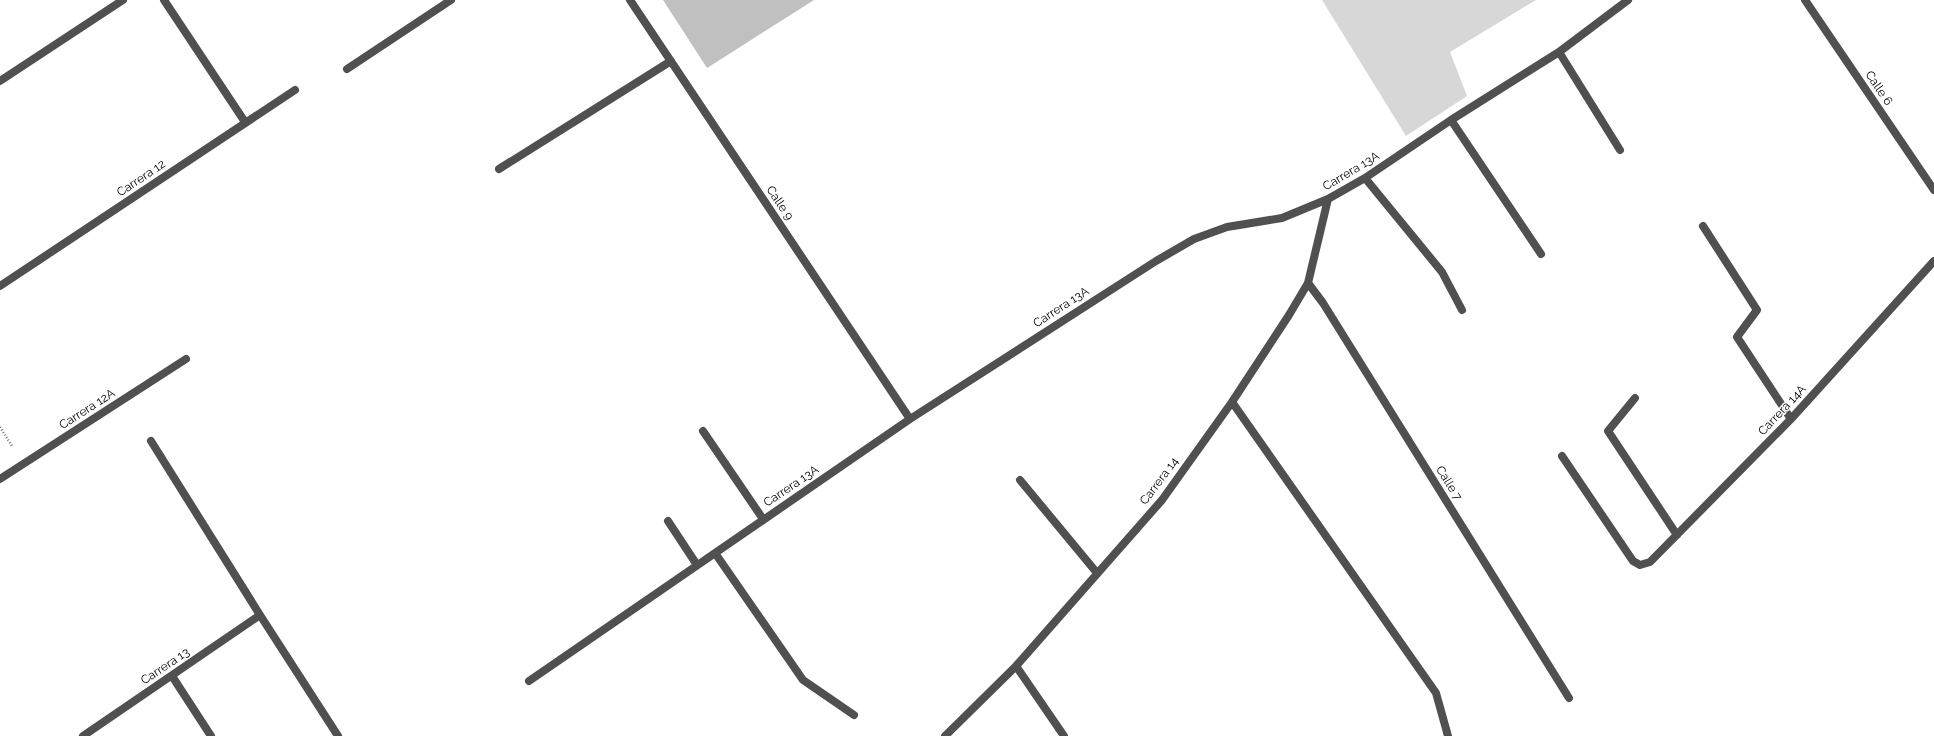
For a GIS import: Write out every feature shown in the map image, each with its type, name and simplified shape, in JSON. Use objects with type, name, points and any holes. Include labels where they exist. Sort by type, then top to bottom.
[{"type":"street","points":[[0,81],[122,0]]},
{"type":"street","points":[[164,0],[245,122]]},
{"type":"street","points":[[347,69],[451,0]]},
{"type":"street","name":"Calle 9","points":[[630,0],[910,419]]},
{"type":"street","name":"Carrera 13A","points":[[529,681],[910,419],[1149,265],[1194,239],[1227,227],[1282,218],[1328,199],[1365,178],[1451,120],[1559,52],[1628,0]]},
{"type":"street","name":"Calle 6","points":[[1805,0],[1934,190]]},
{"type":"street","points":[[1559,52],[1620,150]]},
{"type":"street","points":[[499,169],[671,61]]},
{"type":"street","name":"Carrera 12","points":[[0,286],[295,90]]},
{"type":"street","points":[[1451,120],[1541,254]]},
{"type":"street","points":[[1365,178],[1442,272],[1462,310]]},
{"type":"street","name":"Carrera 14","points":[[945,736],[1016,666],[1162,500],[1232,402],[1289,315],[1308,283],[1328,199]]},
{"type":"street","points":[[1703,226],[1757,310],[1737,337],[1791,419]]},
{"type":"street","name":"Carrera 14A","points":[[1562,456],[1633,561],[1640,565],[1650,562],[1791,419],[1934,261]]},
{"type":"street","name":"Calle 7","points":[[1308,283],[1323,303],[1569,698]]},
{"type":"street","name":"Carrera 12A","points":[[0,478],[186,359]]},
{"type":"street","points":[[1635,398],[1608,431],[1677,535]]},
{"type":"street","points":[[1232,402],[1436,693],[1448,736]]},
{"type":"street","points":[[703,432],[763,519]]},
{"type":"street","points":[[152,441],[260,615],[338,736]]},
{"type":"street","points":[[1020,480],[1097,573]]},
{"type":"street","points":[[668,521],[697,565]]},
{"type":"street","points":[[715,553],[803,680],[854,715]]},
{"type":"street","name":"Carrera 13","points":[[88,734],[260,615]]},
{"type":"street","points":[[1016,666],[1064,736]]},
{"type":"street","points":[[172,676],[210,736]]},
{"type":"shaded area","points":[[1322,0],[1536,0],[1450,52],[1467,96],[1406,136]]},
{"type":"building","points":[[663,0],[814,0],[707,68]]}]
